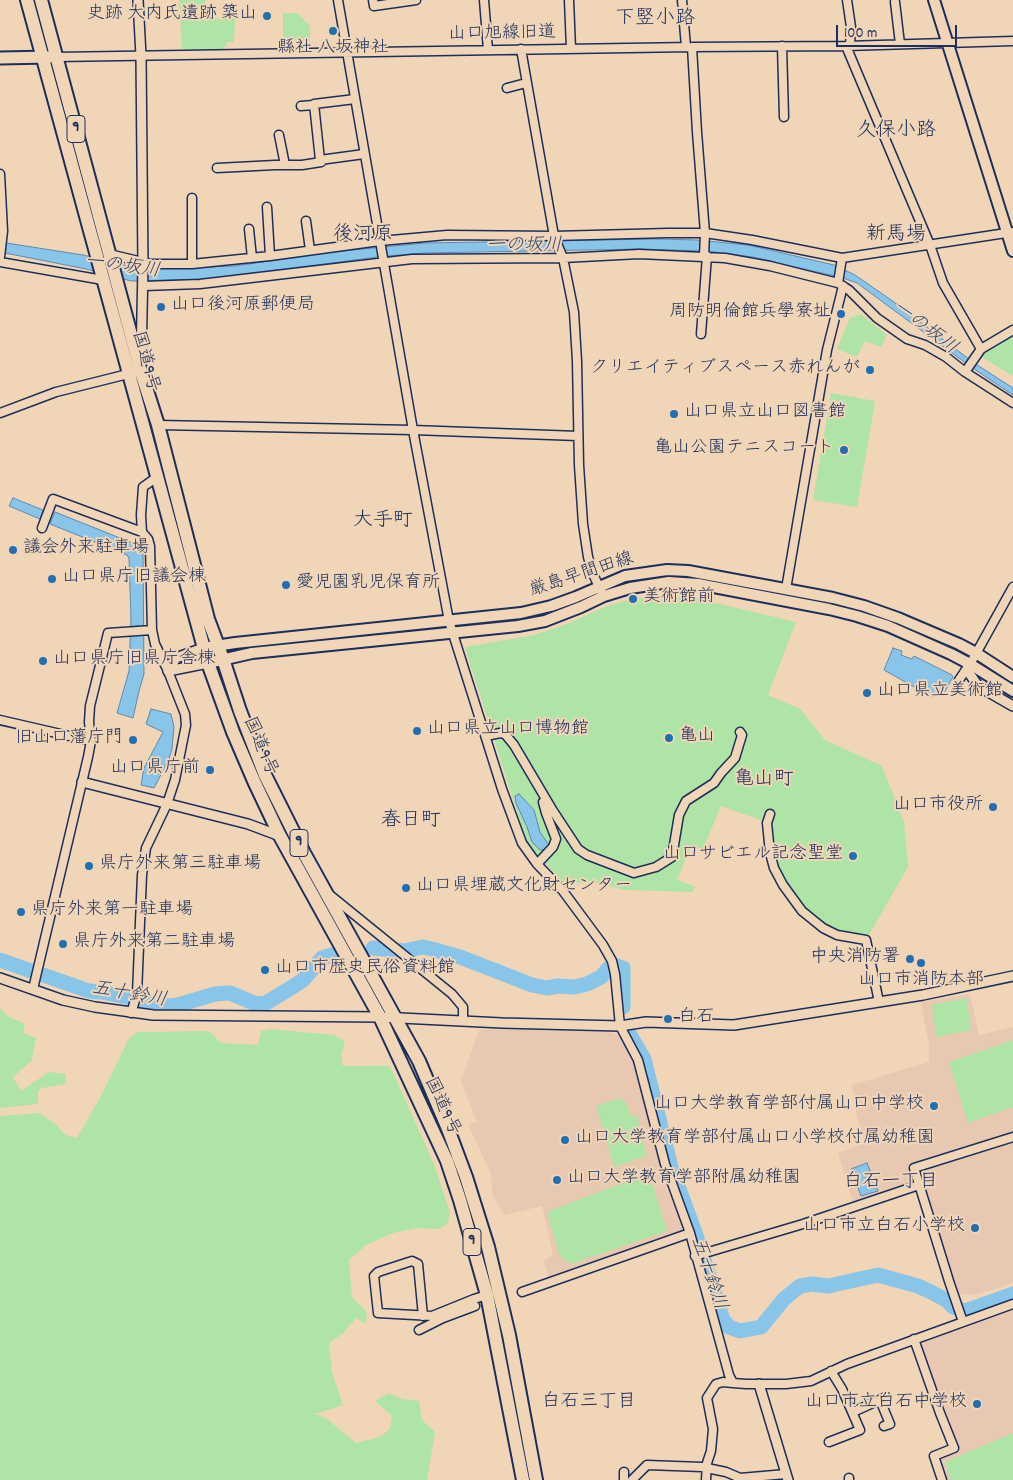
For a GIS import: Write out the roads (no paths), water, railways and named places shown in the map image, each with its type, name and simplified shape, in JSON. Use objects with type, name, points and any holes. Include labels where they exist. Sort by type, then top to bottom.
[{"type":"highway","name":"国道9号","points":[[27,0],[102,279],[135,373],[158,425],[208,619],[224,659],[240,711],[265,775],[304,853],[419,1061],[466,1177],[488,1247],[509,1335],[536,1480]]},
{"type":"highway","name":"国道9号","points":[[42,0],[116,280],[157,477],[208,663],[233,732],[254,782],[280,836],[380,1017],[447,1161],[487,1296],[523,1480]]},
{"type":"main road","points":[[934,0],[1010,232],[1013,251]]},
{"type":"main road","points":[[0,58],[56,57]]},
{"type":"main road","name":"厳島早間田線","points":[[204,648],[521,613],[576,598],[598,586],[625,576],[666,570],[709,574],[833,598],[864,606],[928,630],[976,653],[1013,677]]},
{"type":"main road","name":"厳島早間田線","points":[[208,663],[261,652],[518,626],[545,621],[604,596],[646,584],[669,582],[698,584],[857,616],[915,637],[1013,691]]},
{"type":"street","points":[[0,413],[56,392],[135,373],[144,285],[141,56],[138,0]]},
{"type":"street","points":[[338,0],[413,430],[449,621],[502,789],[522,843],[563,891],[603,945],[612,961],[620,1026],[638,1060],[665,1164],[690,1233],[700,1254],[729,1376],[733,1383]]},
{"type":"street","points":[[373,0],[374,6],[416,0]]},
{"type":"street","points":[[484,0],[488,50]]},
{"type":"street","points":[[569,0],[571,49]]},
{"type":"street","points":[[682,0],[689,47],[705,235],[701,334]]},
{"type":"street","points":[[846,0],[851,27],[848,46],[930,245],[943,283],[981,349]]},
{"type":"street","points":[[895,2],[900,44]]},
{"type":"street","name":"山口旭線旧道","points":[[56,57],[848,46],[1013,41]]},
{"type":"street","points":[[782,46],[784,117]]},
{"type":"street","points":[[521,50],[554,238],[562,256],[574,312],[578,436],[585,541],[593,574],[604,596]]},
{"type":"street","points":[[507,88],[526,83]]},
{"type":"street","points":[[301,106],[355,99]]},
{"type":"street","points":[[314,105],[320,160]]},
{"type":"street","points":[[279,135],[285,165]]},
{"type":"street","points":[[217,168],[302,165],[321,162],[320,160],[364,154]]},
{"type":"street","points":[[0,174],[3,231],[0,258],[102,279]]},
{"type":"street","points":[[192,198],[192,264]]},
{"type":"street","points":[[267,207],[270,256]]},
{"type":"street","points":[[306,221],[310,250]]},
{"type":"street","points":[[249,229],[252,258]]},
{"type":"street","points":[[110,257],[143,264],[166,265],[252,258],[447,235],[554,238],[705,235],[752,240],[841,260],[1010,232]]},
{"type":"street","points":[[144,285],[200,284],[383,259],[639,254],[705,255],[770,266],[840,283],[877,318],[893,330],[907,339],[925,345],[946,357],[1013,403]]},
{"type":"street","points":[[786,589],[840,283],[841,260]]},
{"type":"street","points":[[966,370],[981,349],[1013,330]]},
{"type":"street","points":[[158,425],[413,430],[578,436]]},
{"type":"street","points":[[142,532],[140,515],[143,488],[157,477]]},
{"type":"street","points":[[42,528],[53,499],[142,532],[148,539],[150,546],[150,630],[185,714],[186,725],[180,758],[166,804],[146,848],[142,875],[136,994],[132,1009]]},
{"type":"street","points":[[959,680],[969,667],[1013,587]]},
{"type":"street","points":[[33,989],[91,741],[90,706],[108,633],[150,630]]},
{"type":"street","points":[[168,670],[176,658],[204,648]]},
{"type":"street","points":[[168,670],[208,663]]},
{"type":"street","points":[[969,667],[978,686],[1013,706]]},
{"type":"street","points":[[0,720],[91,741]]},
{"type":"street","points":[[486,736],[500,733],[505,734],[514,745],[575,844],[587,855],[634,873],[647,871],[672,858],[678,815],[686,801],[714,783],[735,758],[742,735],[740,732]]},
{"type":"street","points":[[82,782],[248,824],[280,836]]},
{"type":"street","points":[[538,864],[553,847],[556,839],[546,813],[544,802],[546,798]]},
{"type":"street","points":[[770,814],[767,823],[770,853],[774,868],[783,885],[802,911],[823,928],[837,934],[866,940],[879,1002]]},
{"type":"street","points":[[326,892],[452,994],[463,1007],[463,1020]]},
{"type":"street","points":[[0,978],[63,1000],[132,1009],[154,1015],[396,1017],[620,1026],[646,1022],[734,1025],[960,988],[1013,976]]},
{"type":"street","points":[[962,1319],[914,1168],[1013,1137]]},
{"type":"street","points":[[700,1254],[803,1224],[919,1185]]},
{"type":"street","points":[[522,1292],[690,1233]]},
{"type":"street","points":[[423,1316],[418,1264],[412,1261],[378,1272],[374,1276],[378,1313],[423,1316],[442,1316],[475,1306]]},
{"type":"street","points":[[419,1330],[474,1299],[487,1296]]},
{"type":"street","points":[[706,1480],[706,1468],[711,1452],[713,1429],[707,1398],[716,1384],[723,1382],[759,1384],[811,1381],[847,1364],[914,1340],[962,1319],[1013,1304]]},
{"type":"street","points":[[914,1340],[954,1448],[934,1456],[942,1480]]},
{"type":"street","points":[[829,1442],[860,1430],[842,1389],[831,1371]]},
{"type":"street","points":[[632,1480],[648,1465],[706,1468],[726,1472],[740,1478],[787,1477],[759,1384]]},
{"type":"street","points":[[853,1412],[883,1399],[890,1424],[884,1426]]},
{"type":"water","name":"一の坂川","points":[[697,240],[748,245],[834,265],[855,275],[974,363],[1013,388],[1013,395],[971,367],[857,283],[753,257],[707,251],[640,249],[424,253],[377,257],[209,279],[131,281],[86,269],[0,252],[0,242],[83,255],[136,268],[148,269],[235,266],[332,252],[425,243]]},
{"type":"water","points":[[13,498],[43,510],[40,519],[9,506]]},
{"type":"water","points":[[55,512],[140,546],[143,550],[144,674],[133,718],[117,713],[129,671],[131,618],[129,558],[127,555],[50,524]]},
{"type":"water","points":[[893,648],[902,651],[901,655],[912,659],[914,656],[952,675],[953,677],[944,693],[932,697],[884,670]]},
{"type":"water","points":[[151,709],[171,714],[174,727],[169,759],[154,788],[141,785],[144,768],[163,732],[146,724]]},
{"type":"water","points":[[519,794],[534,810],[540,832],[549,845],[547,849],[540,850],[532,842],[516,803],[515,796]]},
{"type":"water","points":[[867,1163],[878,1191],[861,1196],[851,1169]]},
{"type":"waterway","name":"五十鈴川","points":[[373,948],[404,951],[423,947],[432,949],[460,957],[532,985],[547,988],[558,986],[574,987],[587,984],[601,977],[609,968],[617,966],[623,968],[623,1007]]},
{"type":"waterway","name":"五十鈴川","points":[[0,960],[89,991],[170,1006],[215,994],[230,993],[256,1004],[266,1003],[303,980],[322,958],[332,955]]},
{"type":"waterway","name":"五十鈴川","points":[[630,1035],[644,1059],[671,1167],[696,1235],[723,1320],[729,1327],[740,1331],[761,1327],[784,1299],[800,1286],[812,1284],[828,1286],[878,1275],[918,1286],[946,1300],[953,1307],[965,1311],[1013,1294]]},
{"type":"place","name":"史跡 大内氏遺跡 築山","points":[[267,16]]},
{"type":"place","name":"縣社 八坂神社","points":[[333,31]]},
{"type":"place","name":"山口後河原郵便局","points":[[161,307]]},
{"type":"place","name":"周防明倫館兵學寮址","points":[[841,314]]},
{"type":"place","name":"クリエイティブスペース赤れんが","points":[[870,370]]},
{"type":"place","name":"山口県立山口図書館","points":[[674,414]]},
{"type":"place","name":"亀山公園テニスコート","points":[[844,450]]},
{"type":"place","name":"議会外来駐車場","points":[[13,550]]},
{"type":"place","name":"山口県庁旧議会棟","points":[[52,579]]},
{"type":"place","name":"愛児園乳児保育所","points":[[286,585]]},
{"type":"place","name":"美術館前","points":[[633,599]]},
{"type":"place","name":"山口県庁旧県庁舎棟","points":[[43,661]]},
{"type":"place","name":"山口県立美術館","points":[[867,693]]},
{"type":"place","name":"山口県立山口博物館","points":[[417,731]]},
{"type":"place","name":"亀山","points":[[669,738]]},
{"type":"place","name":"旧山口藩庁門","points":[[133,740]]},
{"type":"place","name":"山口県庁前","points":[[210,770]]},
{"type":"place","name":"山口市役所","points":[[993,807]]},
{"type":"place","name":"山口サビエル記念聖堂","points":[[853,856]]},
{"type":"place","name":"県庁外来第三駐車場","points":[[89,866]]},
{"type":"place","name":"山口県埋蔵文化財センター","points":[[406,888]]},
{"type":"place","name":"県庁外来第一駐車場","points":[[21,912]]},
{"type":"place","name":"県庁外来第二駐車場","points":[[63,944]]},
{"type":"place","name":"中央消防署","points":[[910,959]]},
{"type":"place","name":"山口市消防本部","points":[[921,963]]},
{"type":"place","name":"山口市歴史民俗資料館","points":[[265,970]]},
{"type":"place","name":"白石","points":[[668,1019]]},
{"type":"place","name":"山口大学教育学部付属山口中学校","points":[[934,1106]]},
{"type":"place","name":"山口大学教育学部付属山口小学校付属幼稚園","points":[[565,1140]]},
{"type":"place","name":"山口大学教育学部附属幼稚園","points":[[557,1180]]},
{"type":"place","name":"山口市立白石小学校","points":[[975,1228]]},
{"type":"place","name":"山口市立白石中学校","points":[[977,1404]]},
{"type":"district","name":"下竪小路","points":[[655,20]]},
{"type":"district","name":"久保小路","points":[[896,132]]},
{"type":"district","name":"後河原","points":[[363,236]]},
{"type":"district","name":"新馬場","points":[[896,236]]},
{"type":"district","name":"大手町","points":[[383,522]]},
{"type":"district","name":"亀山町","points":[[764,781]]},
{"type":"district","name":"春日町","points":[[411,822]]},
{"type":"district","name":"白石一丁目","points":[[891,1183]]},
{"type":"district","name":"白石三丁目","points":[[589,1403]]}]
